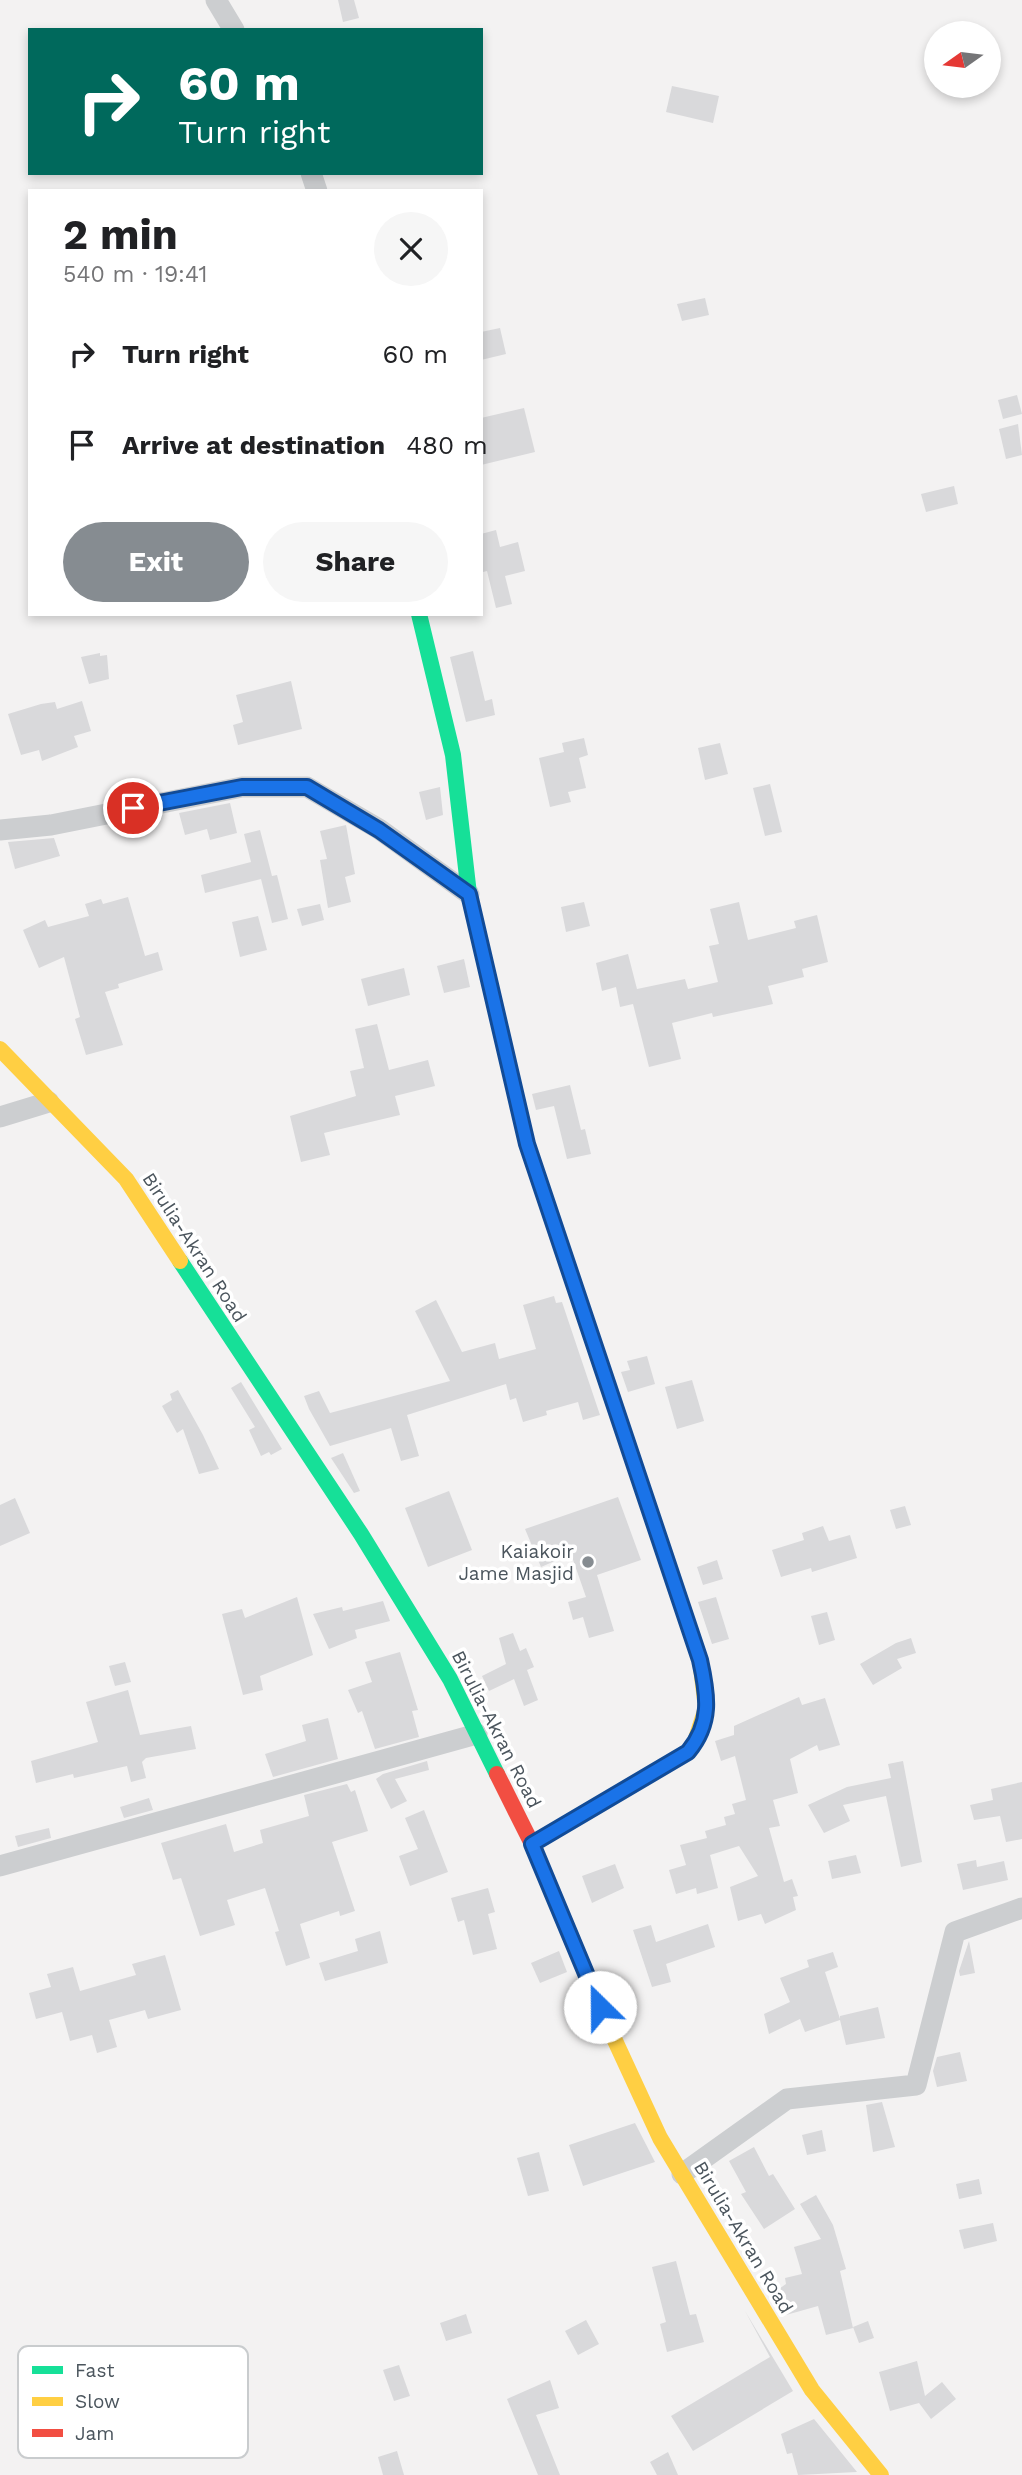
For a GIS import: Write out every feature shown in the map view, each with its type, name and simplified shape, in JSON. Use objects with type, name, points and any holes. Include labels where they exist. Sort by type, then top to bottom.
[{"type":"street","points":[[216,0],[233,28]]},
{"type":"street","points":[[419,616],[453,755],[469,894],[527,1144],[700,1660],[708,1698],[706,1720],[700,1738],[688,1752],[532,1844]]},
{"type":"street","points":[[0,830],[51,825],[242,787],[307,787],[379,830],[469,894]]},
{"type":"street","name":"Birulia-Akran Road","points":[[0,1049],[126,1179],[361,1534],[450,1679],[532,1844],[600,2007],[660,2138],[812,2390],[881,2475]]},
{"type":"street","points":[[0,1116],[49,1102]]},
{"type":"street","points":[[0,1866],[477,1734]]},
{"type":"street","points":[[682,2174],[787,2099],[916,2085],[955,1933],[1022,1908]]},
{"type":"building","points":[[338,0],[354,0],[359,18],[343,22]]},
{"type":"building","points":[[672,86],[719,96],[713,123],[666,112]]},
{"type":"building","points":[[705,298],[709,315],[682,321],[677,304]]},
{"type":"building","points":[[500,328],[506,354],[483,360],[483,332]]},
{"type":"building","points":[[1017,395],[1022,414],[1003,419],[998,400]]},
{"type":"building","points":[[524,408],[535,452],[483,465],[483,418]]},
{"type":"building","points":[[1018,424],[1022,455],[1006,459],[999,429]]},
{"type":"building","points":[[954,486],[958,504],[926,512],[921,494]]},
{"type":"building","points":[[496,530],[500,547],[518,542],[525,571],[505,576],[512,604],[496,608],[487,571],[483,572],[483,533]]},
{"type":"building","points":[[473,651],[485,701],[492,699],[495,715],[466,722],[450,657]]},
{"type":"building","points":[[100,653],[100,656],[107,655],[109,679],[89,684],[81,657]]},
{"type":"building","points":[[291,681],[302,729],[238,745],[233,725],[243,722],[236,695]]},
{"type":"building","points":[[82,701],[91,731],[74,736],[78,747],[42,761],[39,750],[21,755],[8,714],[41,704],[55,702],[57,709]]},
{"type":"building","points":[[584,738],[588,755],[579,758],[586,788],[568,792],[571,802],[550,807],[539,758],[564,752],[562,743]]},
{"type":"building","points":[[720,743],[728,774],[705,780],[698,748]]},
{"type":"building","points":[[770,784],[782,832],[765,836],[753,788]]},
{"type":"building","points":[[440,787],[443,815],[426,820],[419,792]]},
{"type":"building","points":[[230,803],[237,833],[210,840],[207,829],[185,835],[179,813]]},
{"type":"building","points":[[346,825],[355,874],[345,877],[351,902],[328,908],[320,860],[327,859],[320,831]]},
{"type":"building","points":[[260,830],[272,876],[277,875],[288,919],[272,923],[261,879],[205,893],[201,875],[251,862],[244,834]]},
{"type":"building","points":[[54,838],[60,856],[15,869],[8,842]]},
{"type":"building","points":[[128,897],[145,956],[158,952],[163,970],[118,984],[119,988],[105,992],[123,1045],[86,1055],[75,1019],[80,1017],[64,957],[39,968],[23,930],[45,920],[48,927],[89,916],[85,904],[101,899],[103,904]]},
{"type":"building","points":[[584,902],[590,926],[566,932],[561,907]]},
{"type":"building","points":[[739,902],[748,940],[796,928],[794,921],[817,915],[828,962],[802,969],[804,977],[768,986],[773,1004],[713,1017],[712,1013],[672,1023],[681,1059],[649,1067],[633,1004],[620,1007],[616,987],[602,991],[596,963],[628,954],[637,989],[685,979],[688,989],[718,982],[709,946],[719,944],[710,909]]},
{"type":"building","points":[[320,904],[324,920],[302,926],[297,909]]},
{"type":"building","points":[[258,916],[267,950],[240,957],[232,922]]},
{"type":"building","points":[[464,959],[470,987],[444,993],[437,966]]},
{"type":"building","points":[[404,968],[410,995],[368,1006],[361,979]]},
{"type":"building","points":[[377,1024],[389,1070],[428,1060],[435,1086],[395,1096],[400,1115],[324,1133],[330,1155],[301,1162],[290,1116],[356,1096],[350,1071],[364,1068],[355,1029]]},
{"type":"building","points":[[570,1085],[581,1130],[585,1129],[591,1154],[567,1159],[554,1106],[536,1110],[532,1094]]},
{"type":"building","points":[[554,1296],[556,1303],[562,1302],[600,1415],[583,1420],[578,1402],[546,1411],[547,1415],[523,1422],[516,1398],[510,1400],[506,1384],[407,1415],[419,1456],[401,1461],[391,1428],[330,1446],[309,1409],[304,1396],[319,1391],[330,1413],[450,1381],[415,1311],[436,1300],[462,1352],[495,1343],[499,1359],[536,1349],[523,1305]]},
{"type":"building","points":[[647,1356],[655,1384],[628,1392],[629,1395],[621,1372],[630,1370],[627,1361]]},
{"type":"building","points":[[692,1380],[704,1421],[677,1429],[665,1387]]},
{"type":"building","points":[[241,1382],[282,1449],[271,1455],[269,1452],[261,1456],[249,1430],[255,1427],[231,1388]]},
{"type":"building","points":[[178,1390],[219,1469],[199,1474],[183,1429],[177,1433],[162,1406],[172,1400],[170,1394]]},
{"type":"building","points":[[343,1453],[360,1491],[354,1493],[331,1458]]},
{"type":"building","points":[[449,1491],[472,1550],[428,1567],[405,1508]]},
{"type":"building","points":[[618,1497],[641,1560],[597,1575],[614,1631],[589,1638],[583,1617],[573,1620],[568,1602],[586,1597],[571,1554],[541,1567],[525,1529]]},
{"type":"building","points":[[15,1498],[30,1533],[0,1546],[0,1505]]},
{"type":"building","points":[[905,1506],[911,1525],[896,1529],[890,1510]]},
{"type":"building","points":[[823,1526],[829,1541],[850,1535],[857,1558],[812,1572],[811,1568],[781,1577],[772,1550],[804,1540],[802,1533]]},
{"type":"building","points":[[717,1560],[723,1579],[703,1585],[697,1567]]},
{"type":"building","points":[[297,1597],[313,1655],[260,1676],[263,1690],[243,1695],[222,1614],[242,1609],[245,1618]]},
{"type":"building","points":[[716,1597],[729,1639],[712,1644],[698,1602]]},
{"type":"building","points":[[383,1601],[390,1621],[355,1630],[357,1638],[329,1649],[313,1614],[342,1607],[343,1611]]},
{"type":"building","points":[[827,1612],[835,1640],[819,1645],[811,1616]]},
{"type":"building","points":[[513,1633],[520,1651],[526,1648],[534,1667],[527,1670],[538,1700],[524,1706],[514,1679],[489,1691],[482,1676],[506,1664],[499,1638]]},
{"type":"building","points":[[911,1638],[916,1653],[897,1659],[902,1668],[873,1685],[860,1664],[896,1643]]},
{"type":"building","points":[[400,1652],[418,1710],[412,1711],[419,1737],[375,1749],[362,1711],[358,1713],[348,1690],[372,1682],[365,1662]]},
{"type":"building","points":[[125,1662],[131,1682],[115,1686],[109,1666]]},
{"type":"building","points":[[128,1690],[140,1735],[191,1726],[196,1749],[146,1758],[142,1762],[146,1778],[131,1782],[127,1766],[36,1783],[31,1761],[98,1742],[86,1702]]},
{"type":"building","points":[[799,1697],[802,1705],[825,1698],[840,1745],[819,1751],[817,1745],[790,1759],[798,1793],[773,1800],[780,1826],[769,1828],[784,1882],[792,1879],[798,1896],[793,1897],[796,1910],[765,1924],[761,1914],[738,1921],[730,1887],[758,1876],[739,1846],[710,1855],[718,1888],[697,1894],[696,1888],[676,1894],[669,1870],[686,1865],[680,1845],[707,1838],[705,1831],[726,1825],[724,1817],[735,1814],[732,1804],[746,1800],[735,1756],[721,1761],[715,1741],[734,1735],[734,1726]]},
{"type":"building","points":[[328,1718],[338,1759],[273,1777],[265,1754],[306,1741],[302,1725]]},
{"type":"building","points":[[427,1761],[429,1770],[395,1779],[407,1801],[391,1809],[376,1779],[383,1774]]},
{"type":"building","points":[[903,1761],[922,1862],[901,1867],[886,1796],[843,1805],[850,1821],[824,1833],[808,1805],[847,1787],[891,1778],[888,1764]]},
{"type":"building","points":[[1022,1782],[1022,1839],[1006,1842],[1000,1816],[974,1820],[970,1805],[993,1800],[991,1789]]},
{"type":"building","points":[[347,1784],[351,1792],[355,1790],[368,1831],[332,1842],[355,1911],[340,1916],[339,1911],[300,1924],[310,1958],[286,1966],[275,1932],[279,1931],[265,1888],[227,1900],[235,1925],[200,1936],[181,1878],[173,1880],[161,1843],[226,1824],[234,1852],[263,1843],[260,1830],[309,1816],[304,1795]]},
{"type":"building","points":[[149,1798],[153,1810],[124,1818],[120,1807]]},
{"type":"building","points":[[424,1810],[448,1872],[410,1886],[399,1856],[418,1849],[405,1818]]},
{"type":"building","points":[[49,1828],[51,1838],[18,1847],[15,1836]]},
{"type":"building","points":[[856,1855],[861,1873],[832,1879],[828,1861]]},
{"type":"building","points":[[976,1860],[977,1867],[1004,1861],[1008,1880],[963,1890],[957,1864]]},
{"type":"building","points":[[615,1864],[624,1888],[592,1903],[582,1876]]},
{"type":"building","points":[[488,1888],[495,1912],[488,1914],[497,1949],[473,1955],[464,1920],[458,1922],[451,1898]]},
{"type":"building","points":[[708,1924],[715,1947],[666,1964],[671,1982],[652,1987],[633,1930],[651,1925],[656,1942]]},
{"type":"building","points":[[380,1931],[388,1963],[325,1981],[319,1963],[358,1951],[355,1939]]},
{"type":"building","points":[[969,1941],[975,1973],[960,1976],[959,1971]]},
{"type":"building","points":[[559,1951],[567,1972],[540,1983],[531,1963]]},
{"type":"building","points":[[833,1952],[838,1967],[825,1972],[840,2019],[840,2016],[878,2007],[885,2038],[846,2045],[840,2020],[805,2032],[800,2019],[769,2034],[764,2014],[790,2002],[780,1978],[809,1967],[807,1960]]},
{"type":"building","points":[[165,1955],[181,2010],[148,2019],[145,2010],[109,2020],[117,2047],[97,2053],[92,2035],[70,2041],[62,2012],[36,2019],[29,1993],[51,1987],[47,1974],[73,1967],[80,1991],[136,1975],[132,1964]]},
{"type":"building","points":[[960,2052],[967,2081],[937,2087],[933,2071],[937,2057]]},
{"type":"building","points":[[882,2102],[895,2147],[873,2152],[866,2105]]},
{"type":"building","points":[[635,2123],[655,2162],[583,2186],[569,2145]]},
{"type":"building","points":[[822,2130],[826,2151],[807,2155],[802,2135]]},
{"type":"building","points":[[754,2147],[769,2176],[773,2174],[795,2209],[764,2229],[741,2194],[746,2192],[729,2161]]},
{"type":"building","points":[[539,2152],[549,2191],[528,2196],[517,2158]]},
{"type":"building","points":[[979,2179],[982,2194],[959,2199],[956,2184]]},
{"type":"building","points":[[816,2195],[833,2225],[846,2269],[840,2271],[853,2328],[826,2335],[818,2306],[786,2315],[773,2293],[786,2284],[785,2278],[802,2274],[794,2247],[821,2239],[800,2204]]},
{"type":"building","points":[[993,2223],[997,2241],[964,2249],[959,2230]]},
{"type":"building","points":[[676,2261],[690,2315],[696,2314],[704,2342],[667,2352],[660,2324],[666,2322],[652,2267]]},
{"type":"building","points":[[745,2311],[793,2391],[693,2451],[671,2416],[770,2357]]},
{"type":"building","points":[[466,2314],[472,2333],[446,2341],[440,2323]]},
{"type":"building","points":[[586,2320],[599,2344],[578,2355],[565,2331]]},
{"type":"building","points":[[868,2321],[874,2338],[859,2343],[853,2327]]},
{"type":"building","points":[[917,2361],[925,2396],[942,2382],[956,2399],[931,2419],[919,2403],[890,2411],[879,2372]]},
{"type":"building","points":[[399,2365],[410,2396],[394,2401],[383,2370]]},
{"type":"building","points":[[550,2380],[559,2408],[536,2415],[560,2475],[538,2475],[507,2399]]},
{"type":"building","points":[[814,2419],[857,2472],[798,2475],[792,2453],[787,2454],[781,2434]]},
{"type":"building","points":[[397,2451],[404,2475],[383,2475],[378,2457]]},
{"type":"building","points":[[668,2452],[678,2475],[657,2475],[650,2462]]},
{"type":"traffic: fast","points":[[419,616],[453,755],[469,894],[520,1113]]},
{"type":"traffic: fast","points":[[180,1261],[361,1534],[450,1679],[497,1774]]},
{"type":"traffic: fast","points":[[532,1844],[688,1752],[695,1742]]},
{"type":"traffic: slow","points":[[0,1049],[126,1179],[180,1261]]},
{"type":"traffic: slow","points":[[593,1342],[700,1660],[706,1708],[695,1742]]},
{"type":"traffic: slow","points":[[611,2032],[660,2138],[812,2390],[881,2475]]},
{"type":"traffic: jam","points":[[520,1113],[527,1144],[593,1342]]},
{"type":"traffic: jam","points":[[497,1774],[532,1844],[611,2032]]},
{"type":"place","name":"Kaiakoir Jame Masjid","points":[[588,1562]]},
{"type":"route","points":[[133,808],[242,787],[307,787],[379,830],[469,894],[527,1144],[630,1459],[700,1660],[708,1698],[706,1720],[700,1738],[688,1752],[532,1844],[600,2007]]}]
